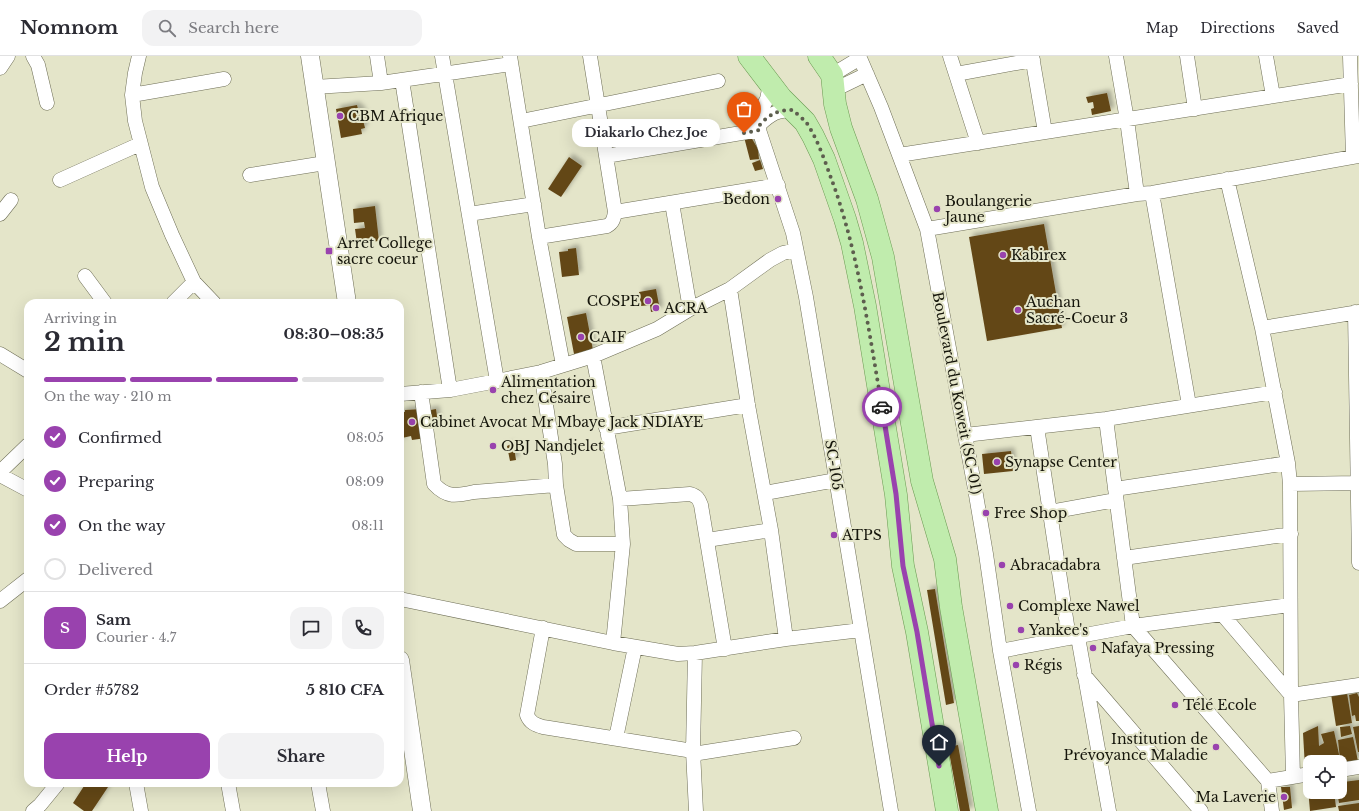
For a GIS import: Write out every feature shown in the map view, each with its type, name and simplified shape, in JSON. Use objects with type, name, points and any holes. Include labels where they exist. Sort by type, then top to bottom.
[{"type":"main road","points":[[749,56],[781,98],[805,122],[824,159],[846,219],[866,314],[896,494],[903,566],[917,632],[946,811]]},
{"type":"main road","points":[[819,56],[833,82],[835,104],[841,128],[867,199],[883,257],[922,481],[946,559],[951,607],[987,811]]},
{"type":"main road","points":[[793,110],[814,113],[823,109],[828,103],[833,82]]},
{"type":"street","points":[[0,68],[8,56]]},
{"type":"street","points":[[33,56],[38,65],[47,103]]},
{"type":"street","points":[[139,56],[132,95],[135,121],[152,187],[194,282],[210,299]]},
{"type":"street","points":[[310,56],[346,299]]},
{"type":"street","points":[[377,56],[382,83]]},
{"type":"street","points":[[442,56],[497,381]]},
{"type":"street","points":[[538,237],[607,226],[612,222],[615,212],[590,56]]},
{"type":"street","points":[[950,56],[978,142]]},
{"type":"street","points":[[1116,56],[1127,120],[1137,194]]},
{"type":"street","points":[[1187,56],[1195,109]]},
{"type":"street","points":[[1266,56],[1273,96]]},
{"type":"street","points":[[927,229],[1137,194],[1152,193],[1356,156],[1350,56]]},
{"type":"street","points":[[833,82],[860,57]]},
{"type":"street","name":"Boulevard du Koweit (SC-01)","points":[[860,57],[927,229],[986,554],[1000,651],[1028,811]]},
{"type":"street","points":[[956,74],[1033,58],[1045,132]]},
{"type":"street","points":[[314,87],[382,83],[445,74],[511,60],[538,237],[563,365]]},
{"type":"street","points":[[833,82],[867,74]]},
{"type":"street","points":[[132,95],[224,79]]},
{"type":"street","points":[[402,80],[450,390]]},
{"type":"street","points":[[521,121],[718,81]]},
{"type":"street","points":[[899,155],[1351,84]]},
{"type":"street","name":"SC-105","points":[[770,85],[767,99],[760,112],[760,127],[793,233],[806,296],[891,811]]},
{"type":"street","points":[[606,156],[760,127],[770,115],[781,110],[793,110]]},
{"type":"street","points":[[60,180],[140,144]]},
{"type":"street","points":[[250,175],[325,163]]},
{"type":"street","points":[[1227,179],[1262,328],[1288,463],[1291,534],[1291,695],[1294,777]]},
{"type":"street","points":[[615,212],[672,204],[778,185]]},
{"type":"street","points":[[1152,193],[1189,405]]},
{"type":"street","points":[[0,214],[11,200]]},
{"type":"street","points":[[469,214],[534,204]]},
{"type":"street","points":[[672,204],[690,309]]},
{"type":"street","points":[[404,394],[450,390],[497,381],[541,372],[593,356],[657,329],[690,309],[730,289],[770,260],[783,253],[796,250]]},
{"type":"street","points":[[85,276],[102,299]]},
{"type":"street","points":[[177,299],[194,282]]},
{"type":"street","points":[[730,289],[748,405],[771,530],[786,639]]},
{"type":"street","points":[[1262,328],[1357,312],[1359,563]]},
{"type":"street","points":[[0,354],[24,369]]},
{"type":"street","points":[[593,356],[620,499],[623,544],[613,643]]},
{"type":"street","points":[[541,372],[564,535],[576,544],[623,544]]},
{"type":"street","points":[[420,392],[434,484],[444,493],[461,495],[474,492],[556,485]]},
{"type":"street","points":[[965,436],[1106,419],[1275,392]]},
{"type":"street","points":[[606,428],[748,405]]},
{"type":"street","points":[[1106,419],[1133,626],[1268,781],[1272,811]]},
{"type":"street","points":[[1037,427],[1050,512],[1073,637],[1084,675],[1109,811]]},
{"type":"street","points":[[24,449],[0,473],[24,488]]},
{"type":"street","points":[[1050,512],[1116,494],[1288,463]]},
{"type":"street","points":[[765,493],[836,480]]},
{"type":"street","points":[[1290,484],[1359,483]]},
{"type":"street","points":[[620,499],[690,494],[699,499],[725,649]]},
{"type":"street","points":[[707,540],[771,530]]},
{"type":"street","points":[[1124,558],[1291,534]]},
{"type":"street","points":[[0,601],[24,583]]},
{"type":"street","points":[[404,600],[671,654],[695,654],[786,639],[861,630]]},
{"type":"street","points":[[1000,651],[1133,626],[1290,605]]},
{"type":"street","points":[[1222,614],[1291,695]]},
{"type":"street","points":[[543,628],[527,715],[528,718],[535,724],[543,727],[616,738],[693,753],[794,738]]},
{"type":"street","points":[[616,738],[635,647]]},
{"type":"street","points":[[695,654],[693,753],[696,811]]},
{"type":"street","points":[[1084,675],[1201,811]]},
{"type":"street","points":[[1291,695],[1359,685]]},
{"type":"street","points":[[404,687],[422,811]]},
{"type":"street","points":[[1347,769],[1359,767]]},
{"type":"street","points":[[1268,781],[1303,775]]},
{"type":"street","points":[[33,811],[55,787]]},
{"type":"street","points":[[137,787],[141,811]]},
{"type":"street","points":[[229,787],[233,811]]},
{"type":"street","points":[[319,787],[323,811]]},
{"type":"building","points":[[1107,93],[1111,111],[1092,115],[1091,109],[1094,108],[1093,102],[1088,103],[1086,97]]},
{"type":"building","points":[[357,105],[358,109],[361,108],[362,114],[365,114],[366,119],[363,120],[365,128],[361,129],[362,134],[341,138],[336,109]]},
{"type":"building","points":[[744,137],[751,137],[758,149],[759,159],[750,160]]},
{"type":"building","points":[[569,157],[582,166],[561,197],[548,189]]},
{"type":"building","points":[[760,160],[763,169],[755,171],[752,163]]},
{"type":"building","points":[[375,206],[379,241],[357,243],[355,229],[365,228],[364,222],[354,223],[353,209]]},
{"type":"building","points":[[1044,224],[1062,328],[987,341],[969,237]]},
{"type":"building","points":[[576,248],[579,275],[562,277],[559,252]]},
{"type":"building","points":[[656,289],[660,310],[651,312],[650,305],[641,306],[639,292]]},
{"type":"building","points":[[586,313],[593,350],[574,354],[567,317]]},
{"type":"building","points":[[422,409],[426,438],[412,440],[411,436],[404,438],[405,410]]},
{"type":"building","points":[[436,409],[438,424],[428,426],[425,411]]},
{"type":"building","points":[[511,444],[512,448],[514,447],[516,460],[510,461],[507,446]]},
{"type":"building","points":[[1011,451],[1013,471],[984,474],[982,454]]},
{"type":"building","points":[[935,589],[954,703],[946,705],[927,590]]},
{"type":"building","points":[[1347,693],[1352,723],[1336,726],[1331,694]]},
{"type":"building","points":[[1357,693],[1359,697],[1359,721],[1356,721],[1355,715],[1352,716],[1349,695]]},
{"type":"building","points":[[1318,726],[1319,746],[1324,743],[1321,734],[1334,731],[1339,755],[1304,755],[1303,733]]},
{"type":"building","points":[[1350,726],[1352,734],[1341,737],[1340,727]]},
{"type":"building","points":[[1359,726],[1359,752],[1358,752],[1353,727]]},
{"type":"building","points":[[1353,737],[1358,761],[1347,762],[1347,755],[1340,755],[1338,740]]},
{"type":"building","points":[[958,745],[970,811],[960,811],[948,747]]},
{"type":"building","points":[[1359,780],[1359,800],[1339,803],[1338,799],[1347,799],[1347,782]]},
{"type":"building","points":[[83,787],[108,787],[92,811],[84,811],[73,803]]},
{"type":"building","points":[[1281,787],[1290,787],[1292,808],[1284,810]]},
{"type":"building","points":[[1309,799],[1335,799],[1336,807],[1310,811]]},
{"type":"building","points":[[1359,803],[1359,811],[1339,811],[1338,806]]},
{"type":"way so far","points":[[744,133],[760,130],[760,124],[770,115],[781,110],[793,110],[805,122],[814,136],[846,219],[865,306],[882,407]]},
{"type":"place","name":"CBM Afrique","points":[[340,116]]},
{"type":"place","name":"Diakarlo Chez Joe","points":[[744,133]]},
{"type":"place","name":"Bedon","points":[[778,199]]},
{"type":"place","name":"Boulangerie Jaune","points":[[937,209]]},
{"type":"place","name":"Arret College sacre coeur","points":[[329,251]]},
{"type":"place","name":"Kabirex","points":[[1003,255]]},
{"type":"place","name":"COSPE","points":[[648,301]]},
{"type":"place","name":"ACRA","points":[[656,308]]},
{"type":"place","name":"Auchan Sacré-Coeur 3","points":[[1018,310]]},
{"type":"place","name":"CAIF","points":[[581,337]]},
{"type":"place","name":"Alimentation chez Césaire","points":[[493,390]]},
{"type":"place","name":"Cabinet Avocat Mr Mbaye Jack NDIAYE","points":[[412,422]]},
{"type":"place","name":"OBJ Nandjelet","points":[[493,446]]},
{"type":"place","name":"Synapse Center","points":[[997,462]]},
{"type":"place","name":"Free Shop","points":[[986,513]]},
{"type":"place","name":"ATPS","points":[[834,535]]},
{"type":"place","name":"Abracadabra","points":[[1002,565]]},
{"type":"place","name":"Complexe Nawel","points":[[1010,606]]},
{"type":"place","name":"Yankee's","points":[[1021,630]]},
{"type":"place","name":"Nafaya Pressing","points":[[1093,648]]},
{"type":"place","name":"Régis","points":[[1016,665]]},
{"type":"place","name":"Télé Ecole","points":[[1175,705]]},
{"type":"place","name":"Institution de Prévoyance Maladie","points":[[1216,747]]},
{"type":"place","name":"Ma Laverie","points":[[1284,797]]},
{"type":"route","points":[[882,407],[896,494],[903,566],[917,632],[939,766]]}]
